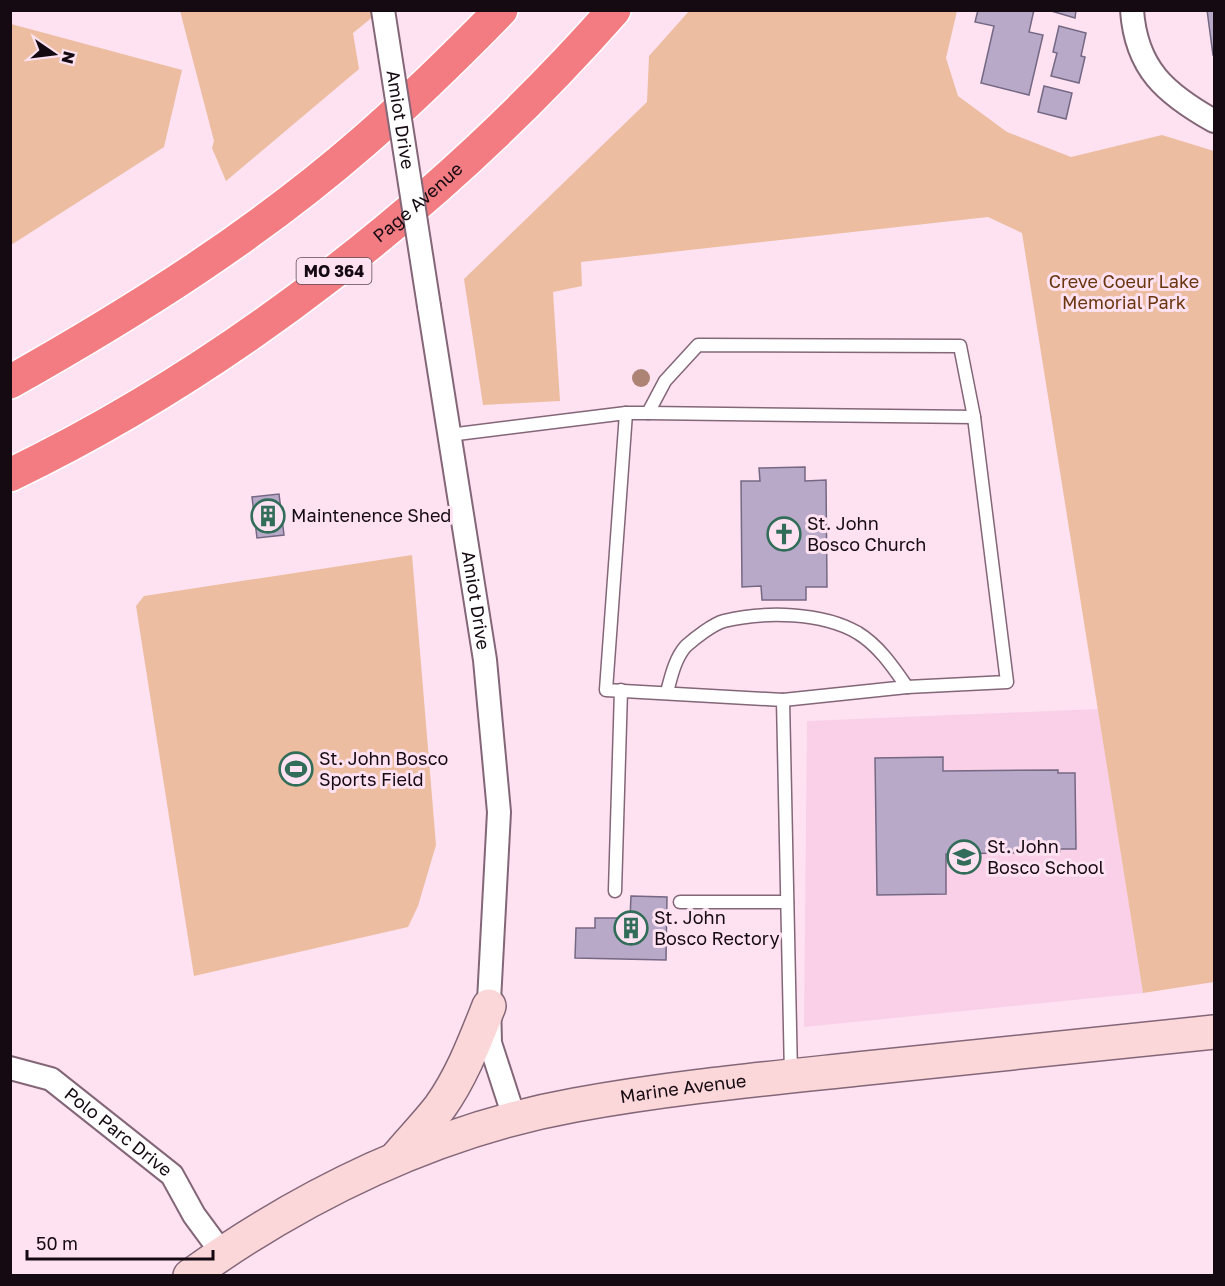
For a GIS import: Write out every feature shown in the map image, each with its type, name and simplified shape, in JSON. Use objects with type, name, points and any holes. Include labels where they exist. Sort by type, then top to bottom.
[{"type":"highway","points":[[10,382],[158,295],[304,190],[362,142],[501,10]]},
{"type":"highway","name":"Page Avenue","points":[[10,475],[96,430],[178,381],[255,329],[330,274],[465,163],[536,95],[614,10]]},
{"type":"main road","points":[[396,1158],[445,1098],[467,1061],[489,1006]]},
{"type":"main road","name":"Marine Avenue","points":[[190,1275],[222,1253],[333,1188],[396,1158],[515,1119],[574,1105],[698,1086],[1215,1032]]},
{"type":"street","name":"Amiot Drive","points":[[383,10],[485,660],[499,812],[489,1006],[490,1043],[515,1119]]},
{"type":"street","points":[[1132,10],[1134,35],[1150,71],[1180,102],[1215,121]]},
{"type":"street","name":"Polo Parc Drive","points":[[10,1068],[51,1079],[172,1175],[194,1215],[222,1253]]},
{"type":"lane","points":[[626,413],[606,690],[783,700],[907,687],[1007,682],[974,417],[960,346],[698,345],[665,381],[648,413]]},
{"type":"lane","points":[[449,435],[626,413],[974,417]]},
{"type":"lane","points":[[667,692],[672,671],[685,647],[722,622],[755,616],[795,616],[830,621],[859,634],[887,658],[907,687]]},
{"type":"lane","points":[[615,891],[621,690]]},
{"type":"lane","points":[[783,700],[791,1076]]},
{"type":"lane","points":[[680,902],[787,902]]},
{"type":"shaded area","name":"St. John Bosco School","points":[[1098,709],[1143,993],[804,1027],[807,721]]},
{"type":"green space","name":"Creve Coeur Lake Memorial Park","points":[[690,10],[957,11],[946,58],[958,96],[1007,132],[1071,157],[1162,135],[1214,151],[1214,982],[1143,993],[1022,233],[988,217],[581,262],[582,286],[553,292],[560,401],[483,405],[464,279],[647,102],[649,56]]},
{"type":"green space","points":[[180,11],[380,11],[353,33],[359,69],[226,181],[212,148],[214,141]]},
{"type":"green space","points":[[11,24],[182,70],[164,147],[11,245]]},
{"type":"green space","name":"St. John Bosco Sports Field","points":[[412,555],[436,845],[418,906],[408,927],[194,976],[136,606],[144,596]]},
{"type":"building","points":[[978,10],[1034,10],[1029,32],[1043,35],[1029,95],[981,83],[994,26],[975,22]]},
{"type":"building","points":[[1048,10],[1076,10],[1075,18]]},
{"type":"building","points":[[1207,10],[1214,10],[1214,55],[1213,55]]},
{"type":"building","points":[[1059,26],[1086,33],[1081,56],[1085,57],[1079,83],[1051,76],[1057,53],[1053,52]]},
{"type":"building","points":[[1044,86],[1072,93],[1066,119],[1038,112]]},
{"type":"building","name":"St. John Bosco Church","points":[[805,467],[805,481],[826,480],[827,587],[806,587],[806,600],[762,600],[761,586],[742,587],[741,481],[760,481],[759,468]]},
{"type":"building","name":"Maintenence Shed","points":[[279,494],[284,535],[257,538],[252,497]]},
{"type":"building","name":"St. John Bosco School","points":[[943,757],[943,771],[1058,770],[1058,773],[1075,773],[1076,849],[1060,849],[1060,852],[946,854],[946,894],[877,895],[875,758]]},
{"type":"building","name":"St. John Bosco Rectory","points":[[631,896],[667,897],[666,960],[575,958],[576,928],[595,928],[595,918],[630,918]]},
{"type":"place","name":"Maintenence Shed","points":[[268,516]]},
{"type":"place","name":"St. John Bosco Church","points":[[784,534]]},
{"type":"place","name":"St. John Bosco Sports Field","points":[[296,769]]},
{"type":"place","name":"St. John Bosco School","points":[[964,857]]},
{"type":"place","name":"St. John Bosco Rectory","points":[[631,928]]}]
